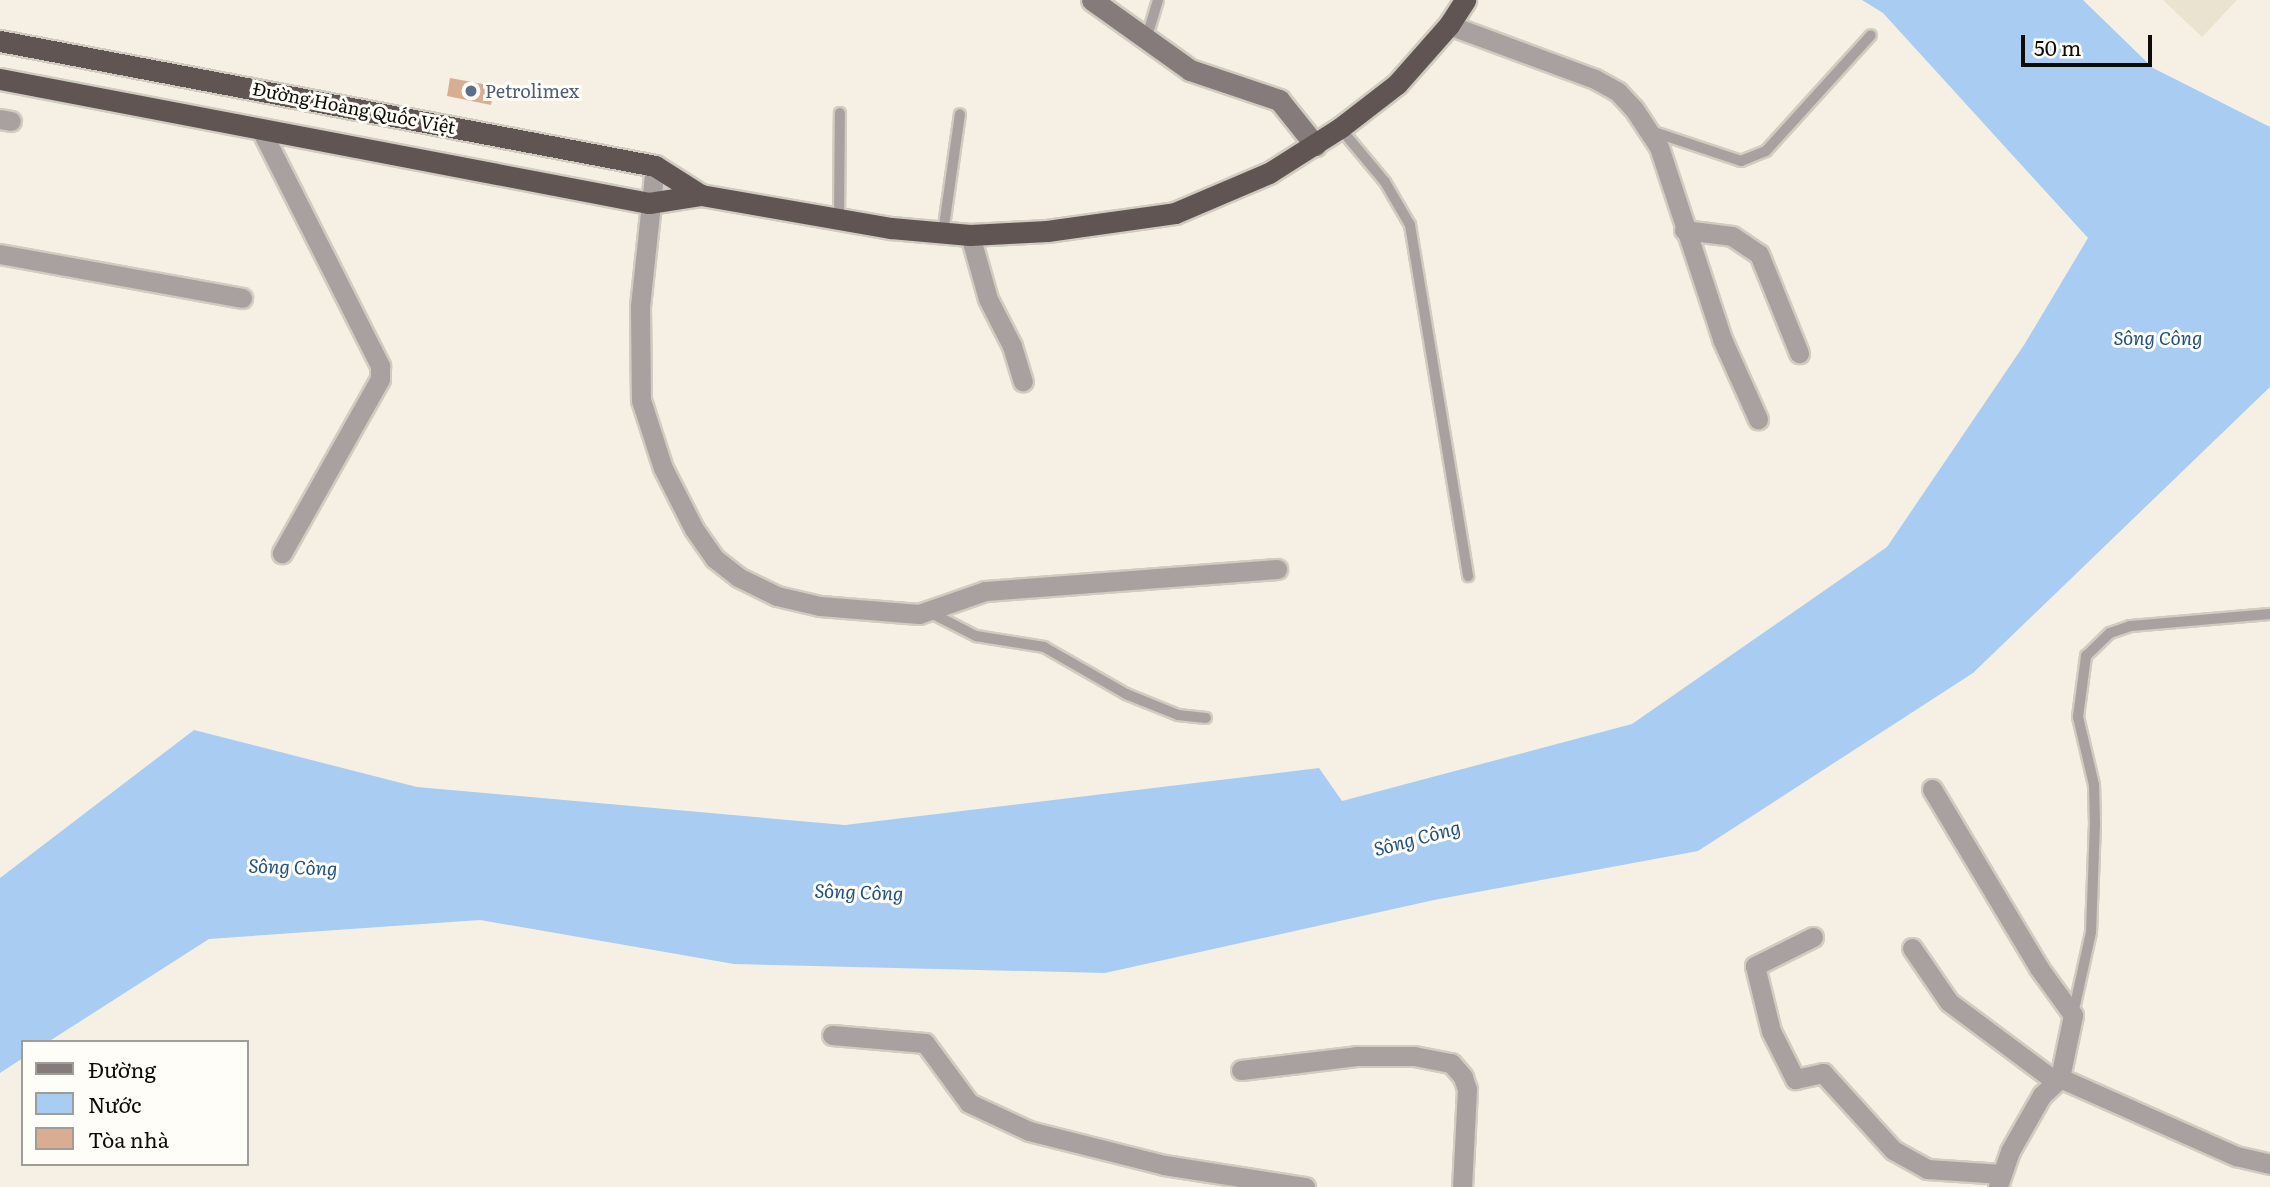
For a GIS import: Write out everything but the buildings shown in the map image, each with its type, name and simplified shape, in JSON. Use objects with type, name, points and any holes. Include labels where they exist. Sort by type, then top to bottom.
[{"type":"highway","name":"Đường Hoàng Quốc Việt","points":[[0,79],[649,203],[701,195],[839,222],[943,233],[1047,231],[1175,213],[1224,195],[1315,145],[1397,84],[1449,25],[1465,0]]},
{"type":"highway","name":"Đường Hoàng Quốc Việt","points":[[0,41],[655,166],[701,195]]},
{"type":"main road","points":[[1092,0],[1190,70],[1279,100],[1315,145]]},
{"type":"street","points":[[1449,25],[1595,79],[1618,92],[1650,130],[1722,339],[1758,419]]},
{"type":"street","points":[[260,128],[380,366],[380,379],[282,553]]},
{"type":"street","points":[[655,166],[640,307],[641,400],[663,468],[694,529],[714,558],[738,577],[777,596],[820,606],[929,611],[985,591],[1278,569]]},
{"type":"street","points":[[1685,230],[1732,236],[1759,254],[1799,353]]},
{"type":"street","points":[[970,234],[988,299],[1012,346],[1023,381]]},
{"type":"street","points":[[0,254],[242,298]]},
{"type":"street","points":[[1813,937],[1755,966],[1771,1031],[1795,1079],[1823,1073],[1893,1150],[1927,1169],[2000,1180],[2010,1152],[2057,1079],[2073,1015],[2039,968],[1932,789]]},
{"type":"street","points":[[1912,948],[1949,1002],[2057,1079],[2236,1156],[2270,1164]]},
{"type":"street","points":[[832,1035],[925,1043],[969,1102],[1029,1131],[1164,1165],[1305,1187]]},
{"type":"street","points":[[1241,1070],[1356,1056],[1414,1056],[1451,1063],[1463,1077],[1467,1089],[1462,1187]]},
{"type":"lane","points":[[1146,41],[1158,0]]},
{"type":"lane","points":[[1650,130],[1741,161],[1766,151],[1871,35]]},
{"type":"lane","points":[[839,222],[840,113]]},
{"type":"lane","points":[[943,233],[960,114]]},
{"type":"lane","points":[[1340,128],[1385,181],[1410,225],[1468,576]]},
{"type":"lane","points":[[929,611],[976,636],[1044,647],[1126,694],[1178,715],[1206,718]]},
{"type":"lane","points":[[2073,1015],[2091,932],[2095,825],[2094,785],[2078,717],[2086,656],[2110,633],[2130,626],[2270,614]]},
{"type":"shaded area","points":[[2163,0],[2237,0],[2202,37]]},
{"type":"water","name":"Sông Công","points":[[1862,0],[2083,0],[2153,68],[2270,127],[2270,387],[1973,673],[1698,851],[1434,900],[1105,973],[734,964],[480,920],[209,939],[51,1040],[21,1040],[21,1059],[0,1073],[0,878],[194,730],[417,787],[845,825],[1319,768],[1342,801],[1632,724],[1887,547],[2024,345],[2088,238],[1883,13]]},
{"type":"place","name":"Petrolimex","points":[[471,91]]}]
